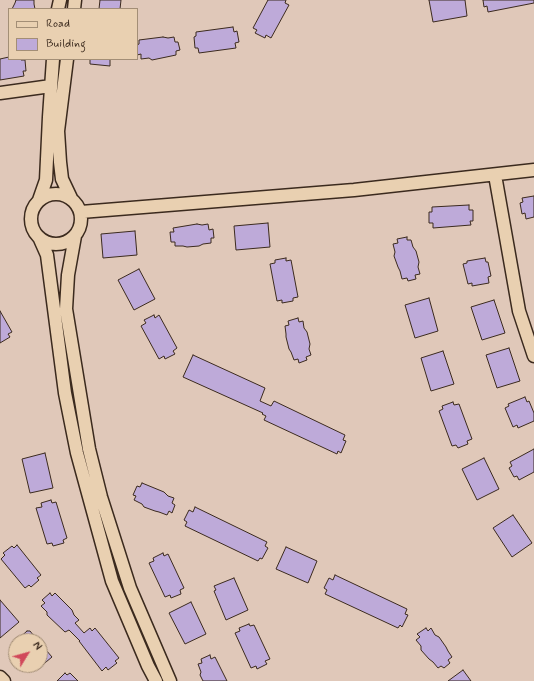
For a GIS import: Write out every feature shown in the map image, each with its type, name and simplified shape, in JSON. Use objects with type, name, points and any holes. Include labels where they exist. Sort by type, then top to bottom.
[{"type":"street","points":[[53,60],[46,180],[39,200],[31,215],[31,224],[47,255],[65,392],[76,453],[112,582],[148,666],[156,681]]},
{"type":"street","points":[[67,60],[58,131],[60,162],[62,179],[71,198],[81,212],[81,221],[75,236],[68,276],[66,309],[89,450],[101,497],[130,588],[170,681]]},
{"type":"street","points":[[0,92],[51,86]]},
{"type":"street","points":[[81,212],[354,190],[534,170]]},
{"type":"street","points":[[495,175],[519,311],[534,356]]},
{"type":"street","points":[[39,200],[46,195],[55,193],[63,194],[71,198]]},
{"type":"street","points":[[39,238],[53,244],[62,244],[75,236]]},
{"type":"street","points":[[0,677],[4,681]]},
{"type":"building","points":[[16,0],[34,0],[35,8],[12,8]]},
{"type":"building","points":[[100,0],[121,0],[120,8],[99,8]]},
{"type":"building","points":[[268,0],[286,0],[285,3],[289,5],[271,38],[266,35],[265,38],[255,33],[257,30],[253,28]]},
{"type":"building","points":[[429,0],[465,0],[467,16],[433,22]]},
{"type":"building","points":[[483,0],[534,0],[534,3],[488,12],[487,6],[484,7]]},
{"type":"building","points":[[233,27],[234,32],[237,31],[239,42],[235,43],[236,48],[199,53],[198,48],[195,48],[194,37],[196,36],[196,32]]},
{"type":"building","points":[[174,37],[175,42],[178,42],[180,50],[176,51],[176,55],[152,60],[149,58],[141,59],[141,54],[138,55],[139,40]]},
{"type":"building","points":[[8,57],[8,60],[25,60],[26,71],[23,71],[24,76],[0,80],[0,59]]},
{"type":"building","points":[[90,60],[110,60],[110,66],[90,64]]},
{"type":"building","points":[[534,196],[534,217],[526,219],[525,213],[522,214],[520,203],[523,202],[522,198]]},
{"type":"building","points":[[469,205],[469,210],[473,210],[473,221],[470,221],[471,225],[433,228],[433,223],[429,223],[429,212],[432,212],[432,207]]},
{"type":"building","points":[[268,223],[270,247],[236,250],[234,226]]},
{"type":"building","points":[[197,224],[208,224],[209,230],[213,229],[214,238],[211,238],[211,243],[187,247],[175,246],[175,242],[171,242],[170,232],[174,232],[173,228]]},
{"type":"building","points":[[135,231],[137,255],[103,258],[101,234]]},
{"type":"building","points":[[407,237],[407,240],[411,240],[416,251],[420,274],[415,275],[416,279],[408,281],[407,278],[402,279],[394,256],[395,252],[393,244],[398,243],[397,239]]},
{"type":"building","points":[[286,258],[286,261],[291,260],[298,297],[293,298],[293,301],[282,303],[282,300],[277,301],[270,264],[275,263],[275,260]]},
{"type":"building","points":[[485,258],[486,262],[488,262],[491,276],[488,277],[489,283],[472,286],[472,283],[468,284],[463,264],[467,263],[467,261]]},
{"type":"building","points":[[139,269],[155,299],[134,310],[118,280]]},
{"type":"building","points":[[429,298],[438,331],[415,338],[405,305]]},
{"type":"building","points":[[494,300],[505,333],[482,340],[471,307]]},
{"type":"building","points":[[0,311],[12,332],[8,334],[10,337],[0,343]]},
{"type":"building","points":[[154,315],[155,318],[159,315],[177,348],[173,351],[175,354],[165,359],[164,356],[159,359],[141,326],[146,323],[144,320]]},
{"type":"building","points":[[298,318],[299,322],[303,321],[304,328],[307,332],[311,355],[306,357],[307,360],[299,363],[298,359],[294,360],[289,349],[285,326],[289,325],[288,321]]},
{"type":"building","points":[[509,348],[520,381],[497,388],[486,355]]},
{"type":"building","points":[[443,351],[454,384],[431,391],[421,358]]},
{"type":"building","points":[[193,355],[265,388],[260,401],[271,406],[274,401],[345,435],[343,440],[346,441],[341,453],[338,451],[337,454],[264,420],[266,416],[262,414],[263,413],[183,377]]},
{"type":"building","points":[[525,397],[527,402],[529,401],[534,413],[534,421],[518,428],[517,425],[513,427],[505,408],[509,406],[508,404]]},
{"type":"building","points":[[453,402],[454,405],[459,404],[472,439],[467,441],[468,444],[458,448],[456,445],[452,446],[439,411],[443,409],[442,406]]},
{"type":"building","points":[[534,449],[534,472],[519,480],[517,476],[514,477],[509,468],[512,466],[510,462]]},
{"type":"building","points":[[45,453],[53,488],[30,493],[22,459]]},
{"type":"building","points":[[484,458],[499,489],[477,500],[462,469]]},
{"type":"building","points":[[142,483],[174,498],[172,503],[175,505],[172,513],[169,511],[167,515],[155,511],[144,507],[142,504],[134,500],[136,496],[133,495],[137,486],[140,487]]},
{"type":"building","points":[[51,500],[52,503],[56,502],[67,538],[63,540],[64,543],[53,546],[52,543],[47,544],[36,508],[42,507],[41,503]]},
{"type":"building","points":[[195,507],[267,542],[265,546],[268,548],[262,559],[260,558],[258,561],[185,526],[187,522],[184,520],[189,510],[193,512]]},
{"type":"building","points":[[513,515],[532,543],[512,557],[493,528]]},
{"type":"building","points":[[17,545],[41,575],[37,578],[39,580],[31,587],[29,585],[25,588],[1,559],[5,555],[3,553],[12,546],[14,548]]},
{"type":"building","points":[[286,547],[317,561],[308,583],[276,569]]},
{"type":"building","points":[[163,553],[164,556],[168,554],[184,588],[180,590],[181,594],[171,598],[170,595],[165,597],[149,563],[154,561],[153,558]]},
{"type":"building","points":[[335,575],[407,609],[405,614],[408,615],[402,627],[400,625],[398,628],[325,594],[327,590],[324,588],[329,578],[333,580]]},
{"type":"building","points":[[234,578],[248,610],[226,620],[214,591],[216,590],[214,586]]},
{"type":"building","points":[[50,593],[52,596],[55,593],[72,610],[74,615],[79,620],[75,623],[84,633],[90,628],[92,631],[95,628],[119,658],[115,661],[117,663],[108,670],[106,667],[102,671],[80,641],[69,630],[65,632],[47,615],[47,612],[41,606],[45,603],[42,600]]},
{"type":"building","points":[[0,600],[19,622],[0,638]]},
{"type":"building","points":[[191,602],[206,634],[185,644],[169,613]]},
{"type":"building","points":[[249,624],[250,626],[254,625],[270,659],[265,661],[267,664],[257,669],[256,666],[251,668],[235,633],[240,631],[239,628]]},
{"type":"building","points":[[426,628],[428,631],[431,628],[435,635],[439,637],[452,657],[448,660],[450,663],[444,668],[441,666],[438,668],[429,659],[421,650],[421,646],[416,640],[420,637],[417,634]]},
{"type":"building","points":[[48,652],[52,657],[48,660]]},
{"type":"building","points":[[210,655],[211,659],[215,657],[227,681],[203,681],[198,664],[202,663],[201,659]]},
{"type":"building","points":[[463,670],[471,681],[448,681]]},
{"type":"building","points":[[65,673],[67,675],[70,673],[78,681],[57,681]]}]
